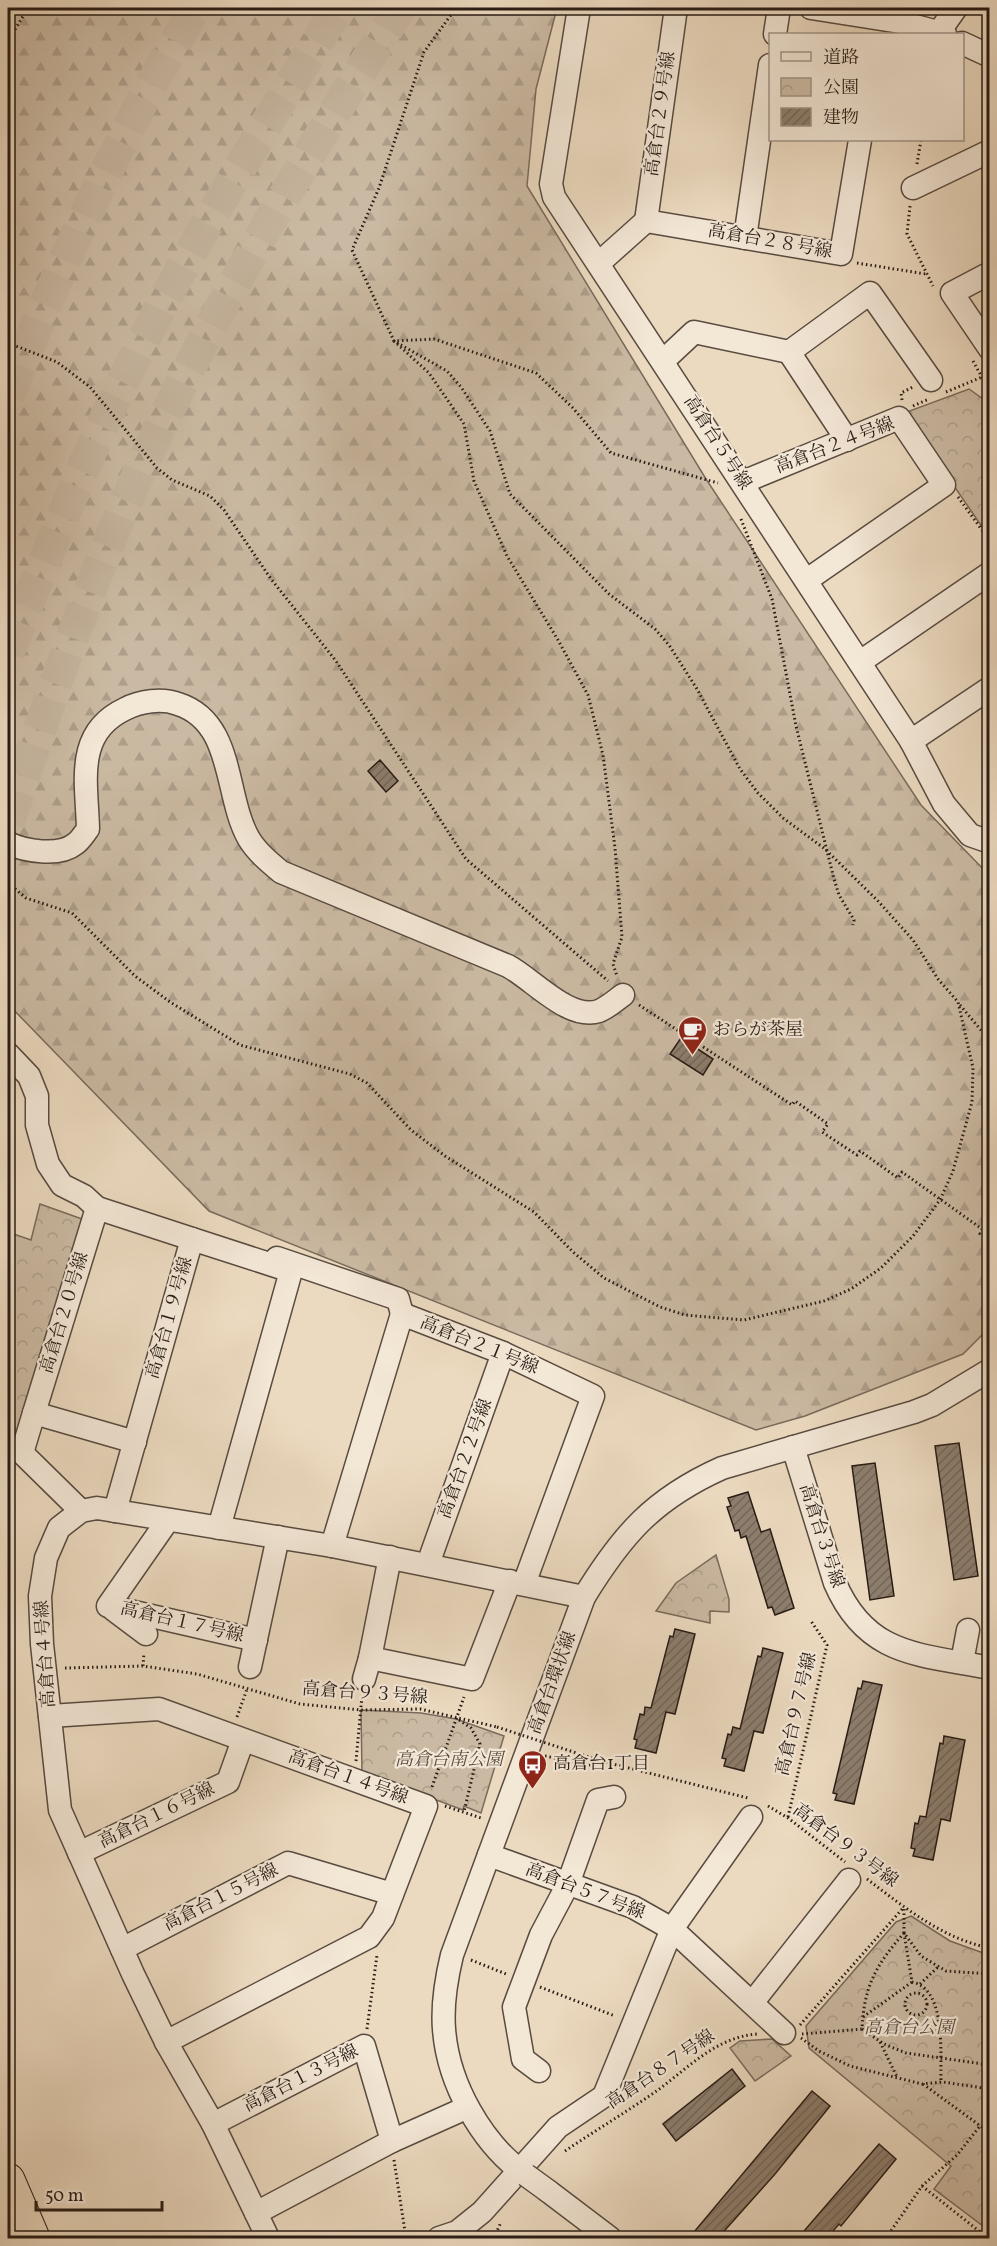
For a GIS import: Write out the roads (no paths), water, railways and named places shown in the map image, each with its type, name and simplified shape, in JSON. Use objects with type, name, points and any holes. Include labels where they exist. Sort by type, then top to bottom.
[{"type":"highway","points":[[8,2180],[33,2238]]},
{"type":"street","name":"高倉台５号線","points":[[579,8],[551,184],[554,196],[663,361],[735,484],[807,580],[911,741],[944,804],[970,835],[990,842]]},
{"type":"street","name":"高倉台２９号線","points":[[646,221],[676,8]]},
{"type":"street","points":[[775,33],[779,8]]},
{"type":"street","points":[[811,8],[942,33],[956,8]]},
{"type":"street","points":[[964,43],[990,56]]},
{"type":"street","points":[[745,238],[769,78]]},
{"type":"street","name":"高倉台２８号線","points":[[646,221],[843,258],[860,141]]},
{"type":"street","points":[[913,188],[990,152]]},
{"type":"street","points":[[598,263],[646,221]]},
{"type":"street","points":[[980,353],[952,293],[990,273]]},
{"type":"street","points":[[789,352],[870,293],[931,380]]},
{"type":"street","points":[[663,361],[694,332],[789,352],[848,440]]},
{"type":"street","name":"高倉台２４号線","points":[[735,484],[899,418],[944,485],[807,580]]},
{"type":"street","points":[[860,662],[990,573]]},
{"type":"street","points":[[911,741],[990,688]]},
{"type":"street","points":[[8,843],[39,851],[74,846],[88,829],[85,765],[92,742],[102,723],[130,706],[168,700],[185,706],[204,717],[223,753],[248,838],[261,855],[281,872],[508,966],[566,1006],[583,1013],[600,1011],[623,995]]},
{"type":"street","points":[[8,1054],[28,1076],[37,1096],[38,1125],[48,1164],[62,1185],[84,1196],[98,1208],[192,1239]]},
{"type":"street","name":"高倉台２０号線","points":[[81,1511],[22,1453],[98,1208]]},
{"type":"street","name":"高倉台１９号線","points":[[116,1511],[192,1239],[291,1271],[219,1528]]},
{"type":"street","points":[[260,1261],[262,1252],[398,1299],[402,1314]]},
{"type":"street","name":"高倉台２１号線","points":[[332,1546],[402,1314],[503,1353],[593,1396],[517,1583]]},
{"type":"street","name":"高倉台２２号線","points":[[428,1564],[503,1353]]},
{"type":"street","name":"高倉台環状線","points":[[610,2238],[523,2173],[495,2146],[464,2100],[452,2067],[444,2030],[444,1990],[452,1955],[584,1597],[611,1553],[645,1517],[672,1495],[722,1468],[932,1405],[990,1370]]},
{"type":"street","points":[[34,1413],[135,1442]]},
{"type":"street","name":"高倉台３号線","points":[[793,1447],[835,1583],[843,1601],[860,1626],[880,1641],[907,1652],[990,1668]]},
{"type":"street","points":[[81,1511],[97,1508],[332,1546],[584,1597]]},
{"type":"street","name":"高倉台４号線","points":[[81,1511],[59,1528],[46,1558],[40,1596],[45,1669],[60,1810],[166,2042],[213,2124],[268,2238]]},
{"type":"street","name":"高倉台１７号線","points":[[108,1606],[168,1520]]},
{"type":"street","name":"高倉台１７号線","points":[[248,1678],[278,1537]]},
{"type":"street","points":[[390,1557],[367,1668],[472,1678],[517,1583]]},
{"type":"street","name":"高倉台１７号線","points":[[108,1606],[146,1634]]},
{"type":"street","name":"高倉台１７号線","points":[[108,1606],[256,1640]]},
{"type":"street","points":[[962,1662],[968,1630]]},
{"type":"street","name":"高倉台１４号線","points":[[50,1716],[159,1709],[426,1806],[383,1917],[369,1937],[166,2042]]},
{"type":"street","name":"高倉台１６号線","points":[[78,1853],[228,1782],[237,1737]]},
{"type":"street","points":[[539,2071],[523,2059],[514,2007],[542,1935],[568,1884],[598,1800],[614,1797]]},
{"type":"street","points":[[439,2238],[457,2232],[482,2212],[523,2173],[558,2127],[604,2096],[672,1929],[751,1817]]},
{"type":"street","name":"高倉台５７号線","points":[[489,1855],[633,1907],[672,1929],[752,2003],[789,2032]]},
{"type":"street","name":"高倉台１５号線","points":[[122,1949],[288,1863],[392,1894]]},
{"type":"street","points":[[752,2003],[853,1873]]},
{"type":"street","name":"高倉台１３号線","points":[[213,2124],[364,2046],[392,2141]]},
{"type":"street","points":[[256,2213],[392,2141],[457,2112]]},
{"type":"tunnel","points":[[8,396],[49,296],[117,150],[195,8]]},
{"type":"tunnel","points":[[8,653],[87,459],[141,345],[211,216],[338,8]]},
{"type":"tunnel","points":[[8,823],[87,597],[146,456],[178,390],[248,260],[323,132],[400,8]]},
{"type":"place","name":"おらが茶屋","points":[[692,1056]]},
{"type":"place","name":"高倉台1丁目","points":[[532,1790]]},
{"type":"park label","name":"高倉台南公園","points":[[449,1760]]},
{"type":"park label","name":"高倉台公園","points":[[909,2028]]}]
